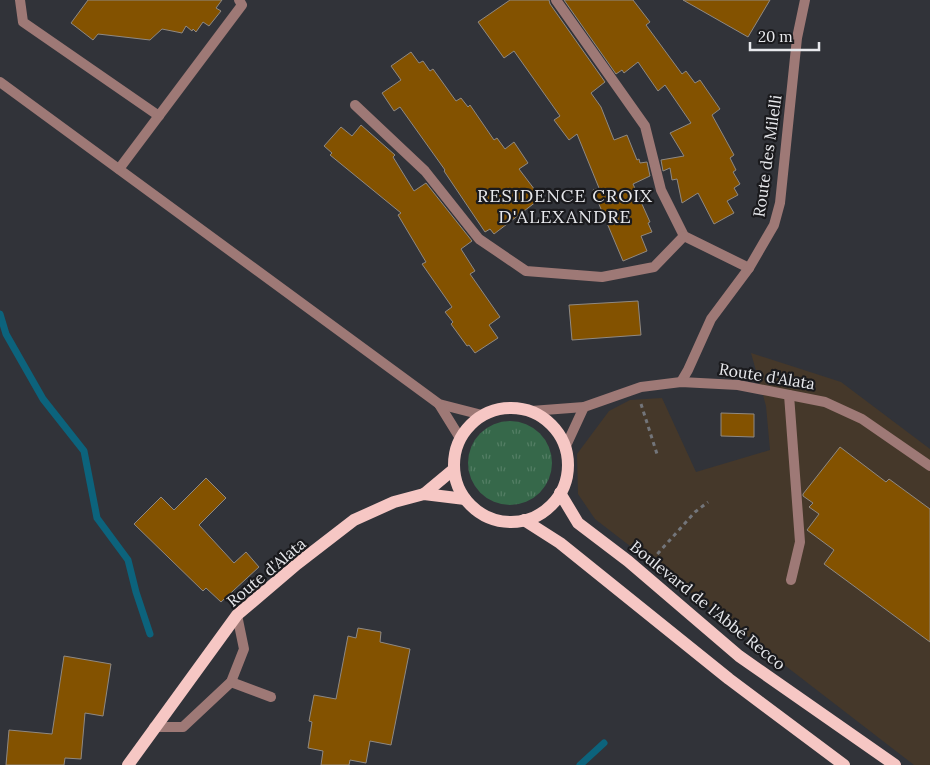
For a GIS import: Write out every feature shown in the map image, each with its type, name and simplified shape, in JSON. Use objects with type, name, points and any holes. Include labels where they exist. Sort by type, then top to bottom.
[{"type":"main road","points":[[514,408],[530,411],[546,420],[552,426],[565,448],[566,479],[560,493],[550,506],[538,514],[524,520],[507,522],[491,518],[477,510],[465,499],[458,484],[454,469],[455,453],[460,438],[470,425],[482,415],[497,409],[514,408]]},
{"type":"main road","name":"Route d'Alata","points":[[424,494],[454,469]]},
{"type":"main road","name":"Boulevard de l'Abbé Recco","points":[[560,493],[578,523],[628,561],[739,656],[895,765]]},
{"type":"main road","name":"Route d'Alata","points":[[128,765],[237,615],[297,564],[354,520],[394,502],[424,494],[465,499]]},
{"type":"main road","points":[[524,520],[560,543],[729,679],[844,765]]},
{"type":"street","points":[[20,0],[23,22],[160,116]]},
{"type":"street","points":[[119,169],[242,5],[239,0]]},
{"type":"street","points":[[556,0],[645,126],[661,190],[684,236],[749,268]]},
{"type":"street","name":"Route des Milelli","points":[[681,382],[711,319],[749,268],[774,225],[780,203],[797,38],[806,0]]},
{"type":"street","points":[[0,82],[440,404],[482,415]]},
{"type":"street","points":[[355,105],[426,171],[479,239],[526,271],[602,277],[654,267],[684,236]]},
{"type":"street","name":"Route d'Alata","points":[[530,411],[584,407],[641,387],[681,382],[738,385],[825,402],[862,419],[930,466]]},
{"type":"street","points":[[788,395],[800,542],[791,580]]},
{"type":"street","points":[[440,404],[460,438]]},
{"type":"street","points":[[565,448],[584,407]]},
{"type":"street","points":[[154,727],[183,727],[231,682],[244,649],[237,615]]},
{"type":"street","points":[[231,682],[271,697]]},
{"type":"path","points":[[632,406],[641,403],[657,454]]},
{"type":"path","points":[[651,560],[669,543],[695,512],[708,502]]},
{"type":"shaded area","points":[[751,353],[841,382],[930,449],[930,765],[914,765],[595,519],[578,494],[577,454],[609,411],[630,400],[662,398],[696,472],[770,450],[766,406]]},
{"type":"green space","points":[[510,421],[526,424],[540,433],[549,447],[552,463],[549,479],[540,493],[526,502],[510,505],[494,502],[480,493],[471,479],[468,463],[471,447],[480,433],[494,424]]},
{"type":"building","points":[[88,0],[222,0],[216,8],[221,11],[209,26],[203,22],[196,32],[186,26],[182,33],[162,29],[150,40],[98,34],[93,40],[71,23]]},
{"type":"building","points":[[510,0],[549,0],[605,82],[591,93],[601,107],[614,140],[627,135],[637,160],[639,159],[640,163],[647,162],[650,176],[633,184],[650,222],[648,223],[652,232],[641,236],[647,251],[623,261],[593,190],[599,188],[577,134],[569,140],[554,120],[560,116],[514,51],[504,58],[478,22]]},
{"type":"building","points":[[564,0],[633,0],[650,22],[646,25],[682,74],[686,71],[695,83],[700,80],[720,109],[712,115],[734,155],[730,158],[736,170],[733,172],[740,184],[734,188],[738,195],[727,201],[734,213],[714,224],[698,193],[682,203],[677,179],[672,180],[670,168],[663,171],[661,160],[684,156],[670,133],[691,123],[665,85],[658,91],[638,62],[624,73],[622,70],[616,74]]},
{"type":"building","points":[[683,0],[770,0],[748,37]]},
{"type":"building","points":[[411,52],[419,63],[423,61],[430,71],[433,69],[456,101],[461,98],[468,107],[470,105],[494,140],[497,138],[505,149],[514,142],[528,163],[519,169],[541,198],[494,234],[490,229],[485,232],[445,170],[400,107],[394,111],[382,93],[401,80],[391,66]]},
{"type":"building","points":[[361,125],[395,155],[393,157],[414,191],[426,183],[472,241],[461,249],[475,271],[470,274],[500,317],[489,325],[498,338],[475,353],[469,345],[467,346],[451,324],[453,322],[445,312],[452,307],[422,264],[426,262],[398,215],[401,213],[330,155],[332,153],[324,146],[341,127],[352,136]]},
{"type":"building","points":[[638,301],[641,335],[572,340],[569,305]]},
{"type":"building","points":[[721,413],[754,414],[754,437],[721,436]]},
{"type":"building","points":[[840,447],[886,482],[889,479],[930,509],[930,642],[824,564],[834,550],[807,530],[819,514],[809,507],[813,503],[803,494]]},
{"type":"building","points":[[206,478],[226,498],[199,525],[234,563],[246,552],[259,567],[221,602],[206,588],[203,591],[134,524],[161,497],[174,510]]},
{"type":"building","points":[[358,628],[381,632],[380,642],[410,649],[391,745],[370,741],[366,763],[350,760],[349,765],[321,765],[323,751],[308,748],[312,722],[309,721],[314,695],[336,699],[348,636],[356,638]]},
{"type":"building","points":[[64,656],[111,664],[103,716],[85,713],[81,759],[65,758],[64,765],[6,765],[9,730],[52,734]]},
{"type":"waterway","points":[[0,314],[6,334],[43,399],[84,451],[97,518],[128,560],[150,634]]},
{"type":"waterway","points":[[580,765],[604,743]]},
{"type":"district","name":"RESIDENCE CROIX D'ALEXANDRE","points":[[565,206]]}]
